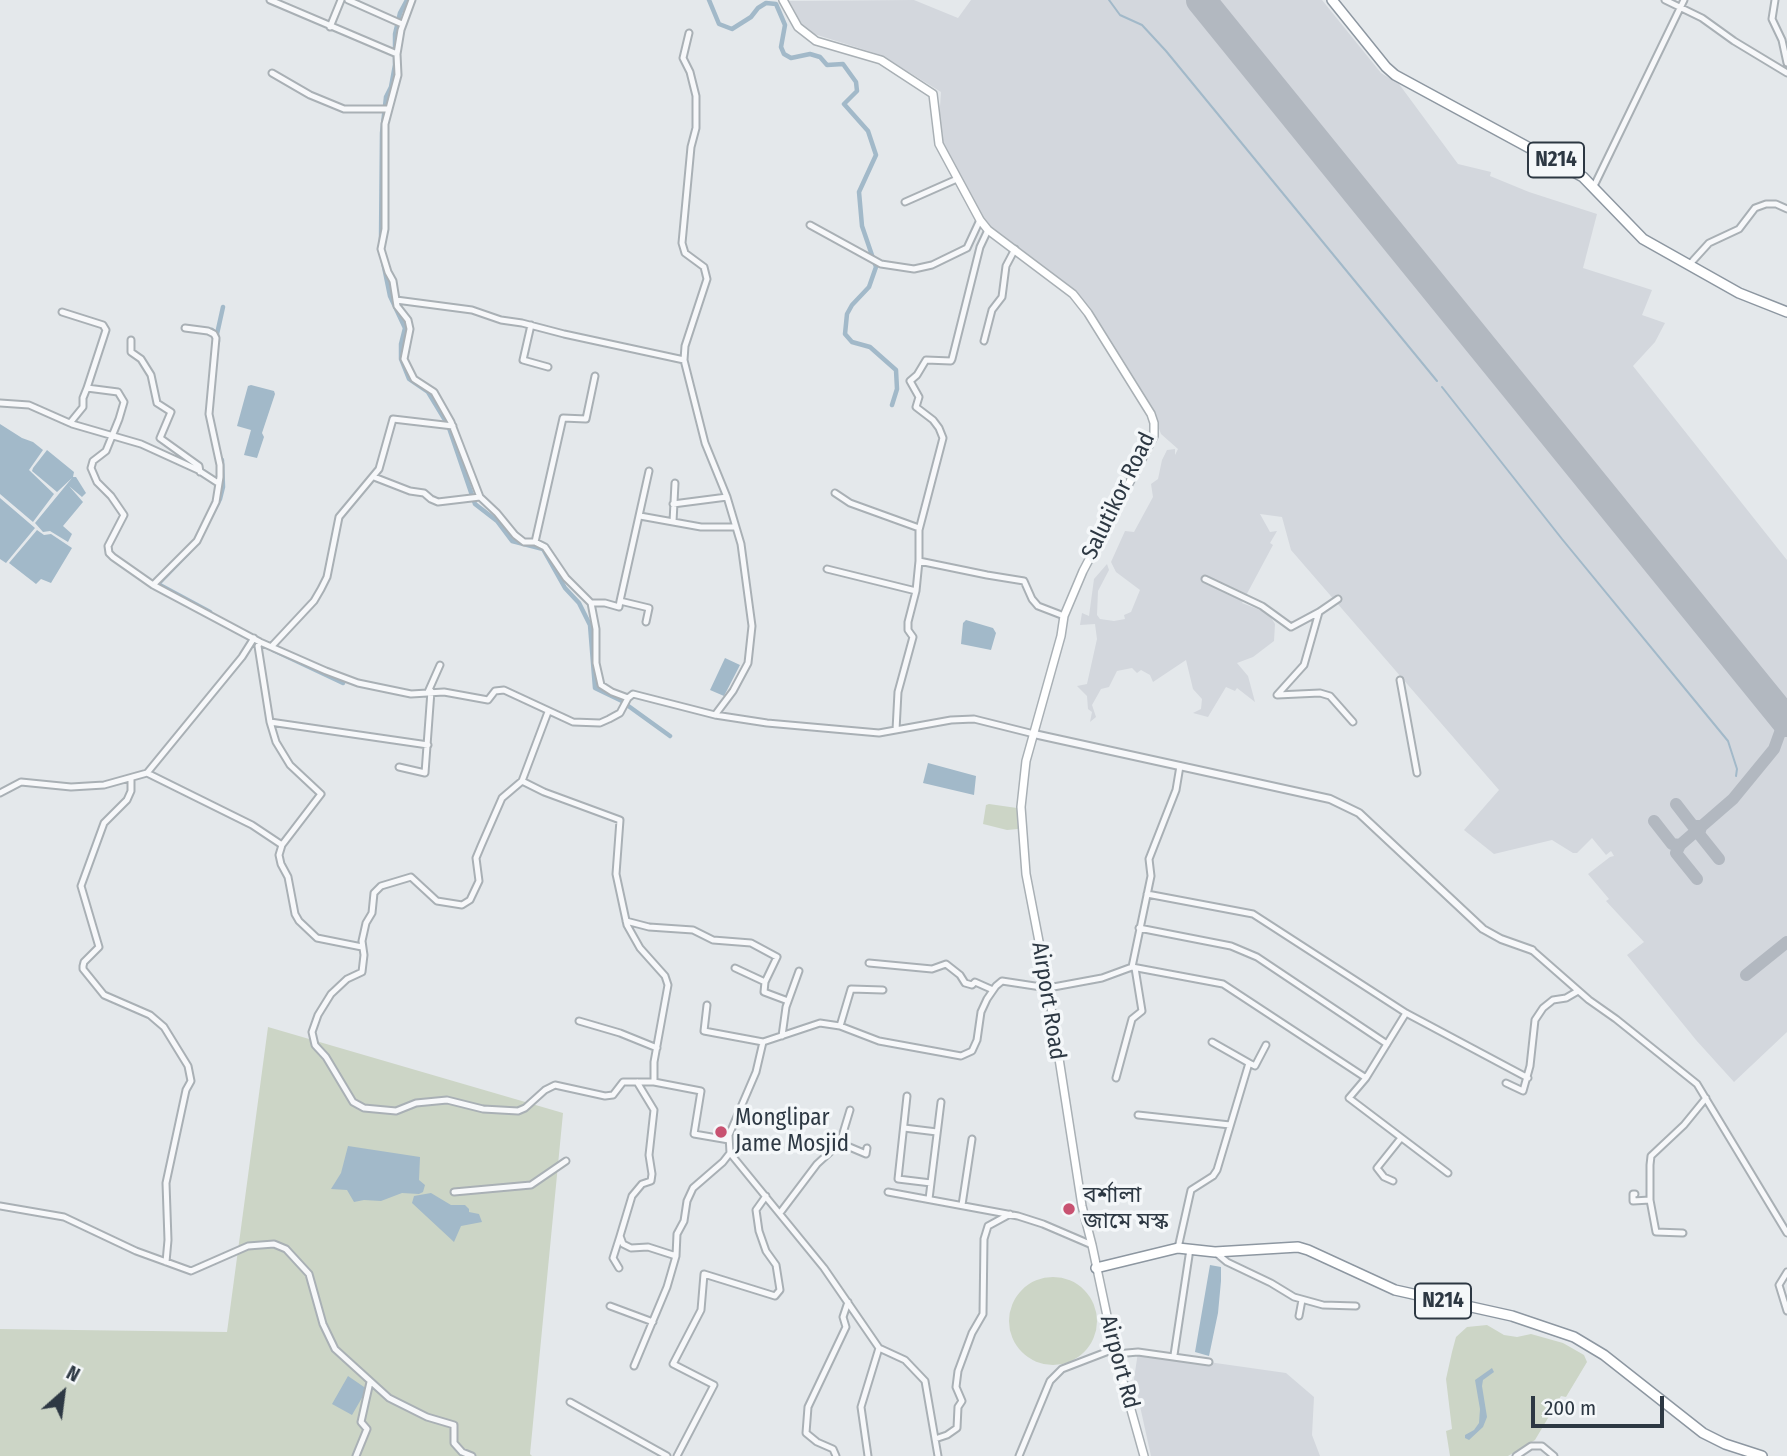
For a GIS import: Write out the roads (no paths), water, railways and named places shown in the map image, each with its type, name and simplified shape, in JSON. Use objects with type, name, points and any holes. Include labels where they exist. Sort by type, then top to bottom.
[{"type":"highway","name":"N214","points":[[1332,0],[1386,68],[1395,75],[1563,164],[1594,186],[1643,239],[1739,293],[1787,312]]},
{"type":"highway","name":"N214","points":[[1096,1268],[1178,1248],[1215,1252],[1298,1247],[1395,1290],[1512,1316],[1562,1332],[1604,1355],[1703,1433],[1725,1444],[1762,1456]]},
{"type":"main road","name":"Salutikor Road","points":[[783,0],[798,27],[816,41],[881,60],[933,94],[939,144],[980,220],[988,230],[1063,285],[1082,303],[1151,414],[1154,436],[1083,571],[1064,616],[1034,734]]},
{"type":"main road","name":"Airport Road","points":[[1034,734],[1021,787],[1027,873],[1048,988],[1075,1170],[1096,1268]]},
{"type":"main road","name":"Airport Rd","points":[[1096,1268],[1115,1351],[1144,1456]]},
{"type":"street","points":[[270,0],[397,54]]},
{"type":"street","points":[[330,27],[341,0]]},
{"type":"street","points":[[348,0],[402,24]]},
{"type":"street","points":[[412,0],[402,24],[397,54],[398,75],[388,109],[384,159],[385,229],[381,249],[393,281],[396,300],[401,313],[408,320],[410,329],[404,359],[419,384],[434,392],[478,498],[515,536],[524,542],[535,542],[551,553],[566,578],[591,603],[596,629],[596,663],[601,685],[628,698]]},
{"type":"street","points":[[1665,0],[1702,18],[1734,41],[1787,72]]},
{"type":"street","points":[[1594,186],[1684,0]]},
{"type":"street","points":[[1775,0],[1772,19],[1782,40],[1787,63]]},
{"type":"street","points":[[689,33],[683,58],[696,96],[696,128],[691,147],[682,243],[685,253],[704,268],[707,279],[685,346],[684,360],[705,443],[727,498],[741,544],[752,626],[748,663],[733,691],[715,715]]},
{"type":"street","points":[[272,73],[310,95],[344,108],[388,109]]},
{"type":"street","points":[[905,202],[957,179]]},
{"type":"street","points":[[1688,265],[1709,243],[1739,229],[1755,208],[1776,204],[1787,209]]},
{"type":"street","points":[[810,225],[881,264],[914,269],[932,265],[967,248],[980,220]]},
{"type":"street","points":[[896,730],[898,692],[913,637],[908,630],[908,622],[916,591],[919,528],[943,438],[933,420],[916,407],[919,397],[910,381],[926,360],[951,361],[979,247],[988,230]]},
{"type":"street","points":[[984,341],[992,310],[1002,296],[1006,267],[1014,249]]},
{"type":"street","points":[[396,300],[472,310],[501,320],[684,360]]},
{"type":"street","points":[[62,312],[103,325],[106,330],[83,398],[83,407],[69,423]]},
{"type":"street","points":[[531,325],[523,360],[548,367]]},
{"type":"street","points":[[153,585],[197,541],[216,502],[220,465],[209,414],[216,338],[208,331],[185,328]]},
{"type":"street","points":[[131,340],[131,352],[141,359],[151,375],[158,403],[171,412],[160,438],[199,466],[200,472]]},
{"type":"street","points":[[535,542],[563,418],[586,419],[595,376]]},
{"type":"street","points":[[87,388],[118,392],[124,402],[106,451],[93,461],[91,468],[97,482],[124,515],[108,546],[113,558],[153,585],[260,642],[358,683],[411,694],[430,692],[488,700],[495,691],[504,690],[573,722],[600,723],[620,713],[633,694],[715,715],[856,732],[879,733],[951,720],[974,719],[1330,799],[1359,813],[1483,929],[1532,950],[1578,991],[1697,1084],[1787,1233]]},
{"type":"street","points":[[0,403],[29,405],[69,423],[141,444],[218,483]]},
{"type":"street","points":[[272,646],[321,589],[327,577],[339,517],[365,484],[374,477],[393,419],[450,426]]},
{"type":"street","points":[[591,603],[606,603],[619,607],[649,471]]},
{"type":"street","points":[[374,477],[410,491],[424,493],[438,502],[478,498]]},
{"type":"street","points":[[673,522],[675,483]]},
{"type":"street","points":[[835,492],[850,503],[919,528]]},
{"type":"street","points":[[673,505],[727,498]]},
{"type":"street","points":[[640,516],[701,527],[734,527]]},
{"type":"street","points":[[919,561],[1024,581],[1038,606],[1064,616]]},
{"type":"street","points":[[827,569],[916,591]]},
{"type":"street","points":[[1205,579],[1262,606],[1291,627],[1338,598]]},
{"type":"street","points":[[620,601],[649,608],[646,622]]},
{"type":"street","points":[[1319,612],[1304,666],[1277,695],[1320,693],[1330,696],[1353,722]]},
{"type":"street","points":[[0,793],[22,782],[71,787],[104,785],[147,773],[242,657],[254,638]]},
{"type":"street","points":[[260,642],[258,646],[270,722],[276,742],[290,765],[321,794],[282,845],[279,855],[288,877],[295,914],[299,922],[317,938],[362,947]]},
{"type":"street","points":[[399,767],[425,773],[430,692],[440,665]]},
{"type":"street","points":[[1400,680],[1417,773]]},
{"type":"street","points":[[548,712],[522,781],[502,798],[476,858],[479,881],[470,900],[462,905],[437,901],[411,877],[381,886],[374,893],[362,947],[362,972],[347,979],[331,994],[318,1014],[312,1032],[315,1045],[326,1057],[353,1102],[358,1105],[396,1111],[416,1103],[447,1100],[483,1109],[517,1111],[555,1085],[604,1096],[613,1095],[623,1082],[654,1082],[701,1091],[694,1134],[729,1140]]},
{"type":"street","points":[[270,722],[428,745]]},
{"type":"street","points":[[1115,1078],[1132,1019],[1142,1011],[1133,968],[1151,876],[1149,859],[1176,790],[1180,766]]},
{"type":"street","points":[[147,773],[252,825],[282,845]]},
{"type":"street","points":[[131,778],[131,791],[127,800],[104,823],[82,886],[99,947],[83,969],[104,995],[150,1015],[164,1027],[188,1066],[191,1081],[186,1090],[185,1105],[166,1183],[166,1262]]},
{"type":"street","points":[[522,781],[620,820],[616,874],[626,921],[640,948],[667,981],[668,990],[653,1062],[654,1082]]},
{"type":"street","points":[[1147,894],[1253,914],[1406,1013],[1528,1078]]},
{"type":"street","points":[[626,921],[662,929],[693,930],[713,940],[751,943],[777,957],[765,982],[764,992],[788,1001]]},
{"type":"street","points":[[1139,928],[1231,946],[1257,957],[1387,1044]]},
{"type":"street","points":[[869,963],[932,970],[946,964],[960,975],[964,983],[972,985],[975,982],[993,990]]},
{"type":"street","points":[[735,968],[765,982]]},
{"type":"street","points":[[707,1005],[704,1031],[763,1042],[820,1023],[839,1026],[879,1041],[961,1056],[972,1051],[977,1040],[981,1012],[993,990],[1002,981],[1048,988],[1102,978],[1133,968],[1223,984],[1366,1078]]},
{"type":"street","points":[[782,1035],[788,1001],[799,971]]},
{"type":"street","points":[[839,1026],[850,989],[883,990]]},
{"type":"street","points":[[1506,1083],[1523,1091],[1528,1078],[1535,1020],[1553,1000],[1566,998],[1578,991]]},
{"type":"street","points":[[1406,1013],[1366,1078],[1349,1098],[1448,1173]]},
{"type":"street","points":[[579,1021],[620,1032],[657,1048]]},
{"type":"street","points":[[763,1042],[756,1072],[729,1135],[730,1153],[824,1268],[879,1348],[905,1360],[925,1381],[938,1456]]},
{"type":"street","points":[[1212,1042],[1255,1066],[1266,1045]]},
{"type":"street","points":[[1178,1248],[1191,1190],[1213,1176],[1217,1170],[1249,1063]]},
{"type":"street","points":[[619,1268],[613,1258],[632,1196],[642,1184],[651,1181],[652,1174],[649,1155],[654,1110],[637,1082]]},
{"type":"street","points":[[907,1096],[898,1178],[931,1183]]},
{"type":"street","points":[[1683,1233],[1656,1232],[1650,1200],[1651,1156],[1684,1125],[1706,1098]]},
{"type":"street","points":[[929,1199],[941,1102]]},
{"type":"street","points":[[780,1213],[817,1164],[840,1143],[850,1110]]},
{"type":"street","points":[[1138,1115],[1230,1125]]},
{"type":"street","points":[[904,1128],[937,1132]]},
{"type":"street","points":[[1393,1181],[1384,1177],[1377,1168],[1401,1138]]},
{"type":"street","points":[[962,1205],[972,1139]]},
{"type":"street","points":[[840,1143],[866,1154],[867,1148]]},
{"type":"street","points":[[634,1366],[667,1286],[676,1256],[677,1234],[684,1221],[687,1201],[693,1188],[730,1153]]},
{"type":"street","points":[[454,1192],[531,1185],[566,1161]]},
{"type":"street","points":[[888,1192],[1010,1214],[1043,1224],[1093,1245]]},
{"type":"street","points":[[1634,1194],[1633,1201],[1650,1200]]},
{"type":"street","points":[[677,1456],[714,1385],[673,1364],[701,1310],[704,1274],[775,1296],[780,1290],[776,1265],[766,1251],[759,1231],[756,1210],[766,1196]]},
{"type":"street","points":[[0,1206],[64,1217],[136,1251],[191,1271],[248,1247],[274,1244],[286,1249],[309,1274],[323,1324],[335,1349],[390,1398],[428,1418],[454,1425],[454,1443],[462,1452],[472,1456]]},
{"type":"street","points":[[935,1439],[947,1435],[957,1427],[958,1407],[962,1401],[956,1387],[958,1371],[972,1333],[983,1314],[985,1239],[988,1226],[1010,1214]]},
{"type":"street","points":[[620,1236],[623,1244],[631,1248],[648,1247],[676,1256]]},
{"type":"street","points":[[1174,1355],[1190,1249]]},
{"type":"street","points":[[1215,1252],[1227,1262],[1271,1283],[1289,1295],[1323,1305],[1356,1306]]},
{"type":"street","points":[[1787,1272],[1779,1284],[1787,1311]]},
{"type":"street","points":[[1298,1316],[1303,1300]]},
{"type":"street","points":[[836,1456],[833,1449],[817,1442],[806,1433],[808,1407],[846,1327],[843,1317],[848,1302]]},
{"type":"street","points":[[610,1306],[653,1322]]},
{"type":"street","points":[[868,1456],[861,1407],[879,1348]]},
{"type":"street","points":[[1019,1456],[1049,1381],[1062,1369],[1115,1351],[1174,1355],[1209,1362]]},
{"type":"street","points":[[356,1456],[367,1429],[361,1422],[370,1382]]},
{"type":"street","points":[[570,1402],[667,1456]]},
{"type":"street","points":[[1516,1456],[1531,1446],[1542,1446],[1554,1456]]},
{"type":"water","points":[[248,386],[274,391],[275,394],[257,458],[244,455],[251,430],[237,426]]},
{"type":"water","points":[[0,424],[43,450],[29,470],[54,494],[33,522],[0,494]]},
{"type":"water","points":[[47,450],[74,472],[73,477],[76,477],[86,493],[82,497],[69,486],[83,502],[63,526],[72,534],[68,542],[50,531],[43,532],[35,523],[72,478],[57,492],[32,471]]},
{"type":"water","points":[[0,498],[35,528],[6,563],[0,559]]},
{"type":"water","points":[[37,530],[44,535],[51,534],[72,548],[51,583],[41,579],[36,584],[9,563]]},
{"type":"water","points":[[966,620],[993,628],[996,633],[991,650],[961,644],[963,623]]},
{"type":"water","points":[[725,658],[740,665],[724,696],[710,690]]},
{"type":"water","points":[[928,763],[976,776],[974,795],[923,783]]},
{"type":"water","points":[[348,1146],[420,1157],[419,1180],[425,1185],[423,1192],[402,1193],[381,1201],[354,1202],[347,1190],[331,1189],[341,1173]]},
{"type":"water","points":[[431,1193],[451,1205],[465,1205],[469,1212],[479,1214],[482,1222],[461,1226],[454,1242],[412,1203],[414,1196]]},
{"type":"water","points":[[1210,1265],[1221,1267],[1221,1281],[1209,1356],[1195,1352]]},
{"type":"water","points":[[1492,1368],[1494,1372],[1483,1380],[1482,1386],[1487,1417],[1483,1427],[1469,1440],[1465,1435],[1479,1423],[1480,1409],[1475,1380]]},
{"type":"water","points":[[348,1376],[367,1389],[352,1415],[332,1404]]},
{"type":"waterway","points":[[381,240],[382,133],[386,97],[391,87],[395,65],[395,34],[400,13],[407,0]]},
{"type":"waterway","points":[[709,0],[719,24],[732,29],[766,3],[776,4],[785,25],[781,47],[784,54],[791,58],[810,54],[820,57],[827,65],[843,64],[856,82],[857,91],[844,104],[868,131],[876,155],[859,192],[862,226],[876,267],[869,287],[847,314],[845,334],[852,342],[870,347],[896,370],[897,389],[892,405]]},
{"type":"waterway","points":[[1109,0],[1120,15],[1142,25],[1166,51],[1437,381]]},
{"type":"waterway","points":[[383,262],[390,296],[405,328],[401,359],[409,379],[428,392],[448,425],[475,504],[497,521],[512,541],[543,549],[565,588],[579,603],[590,625],[595,688],[624,702]]},
{"type":"waterway","points":[[217,334],[223,307]]},
{"type":"waterway","points":[[212,330],[217,334],[218,341]]},
{"type":"waterway","points":[[1442,387],[1562,539],[1728,741],[1737,769],[1736,776]]},
{"type":"waterway","points":[[197,543],[220,499],[223,487],[222,460]]},
{"type":"waterway","points":[[189,552],[158,584],[210,612]]},
{"type":"waterway","points":[[273,650],[343,683]]},
{"type":"waterway","points":[[627,705],[670,736]]},
{"type":"place","name":"Monglipar Jame Mosjid","points":[[721,1132]]},
{"type":"place","name":"বর্শালা জামে মস্ক","points":[[1069,1209]]}]
